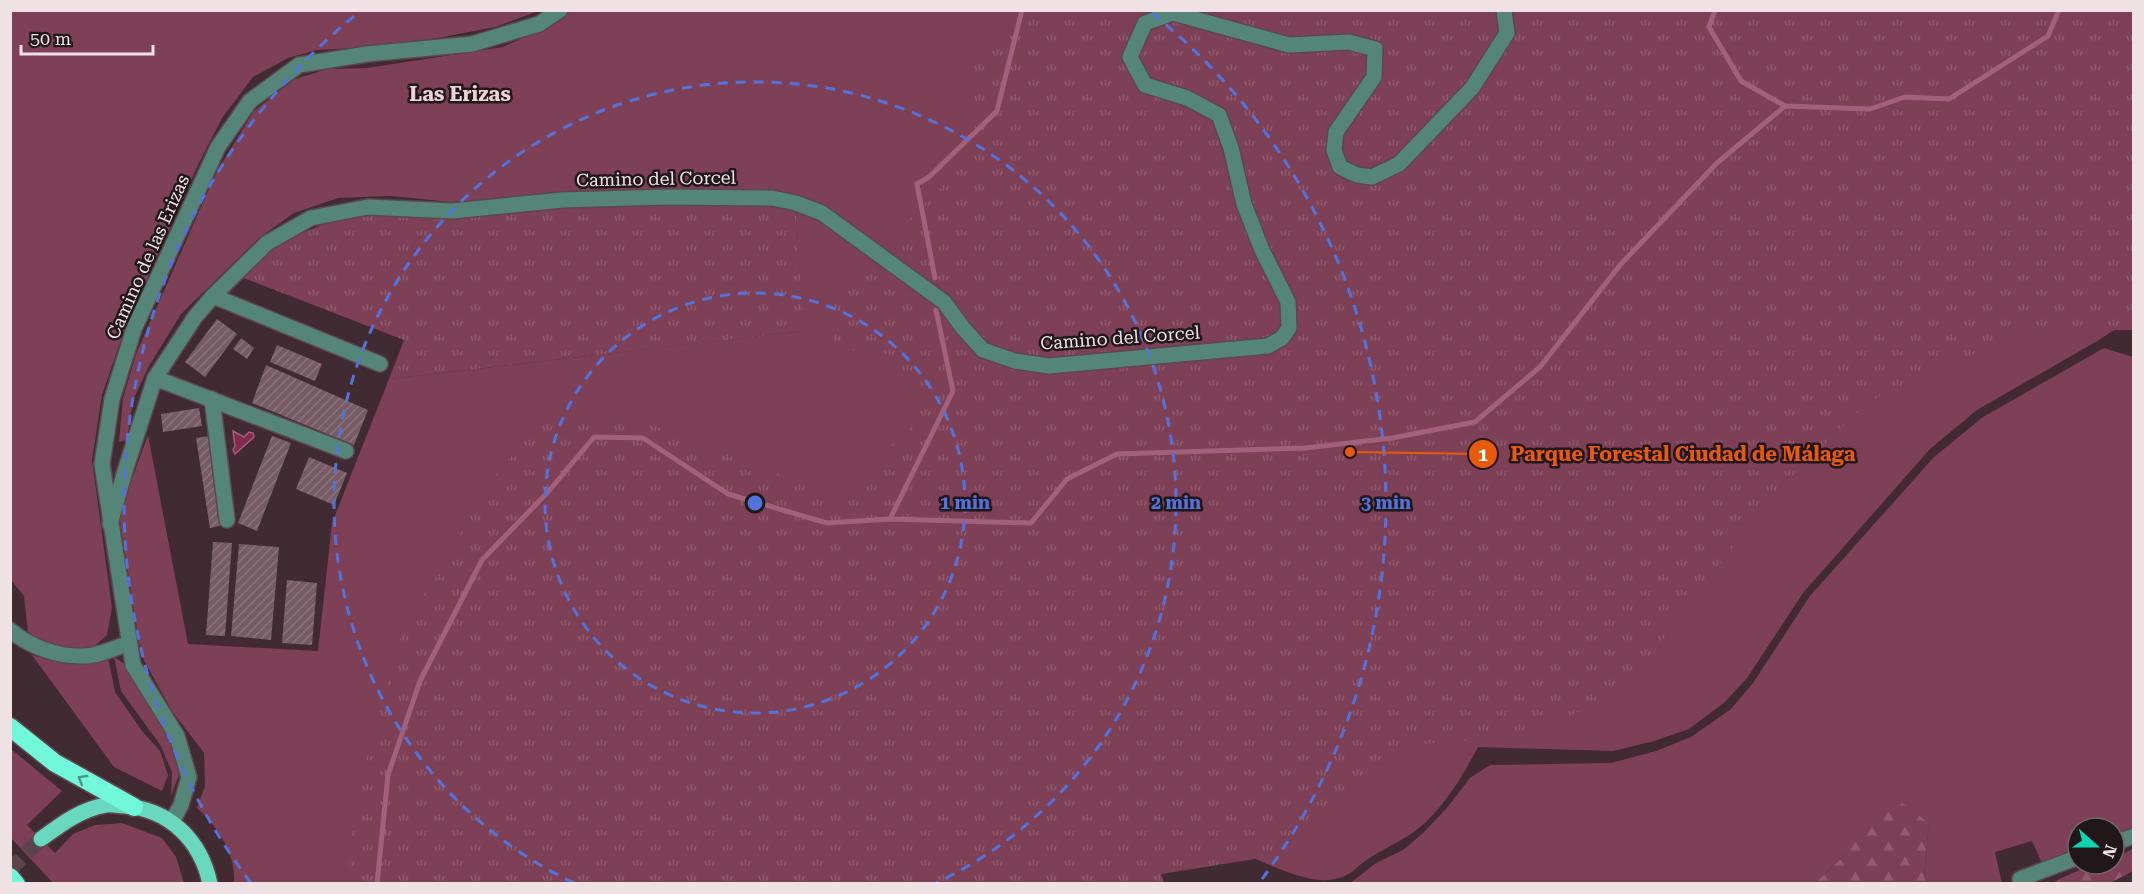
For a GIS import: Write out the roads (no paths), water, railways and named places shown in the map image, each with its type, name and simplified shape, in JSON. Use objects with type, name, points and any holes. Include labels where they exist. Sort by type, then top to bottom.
[{"type":"highway","points":[[10,727],[55,763],[134,807]]},
{"type":"highway","points":[[10,877],[16,884]]},
{"type":"main road","points":[[40,839],[65,821],[86,811],[107,805],[134,807],[172,821],[200,852],[210,884]]},
{"type":"street","name":"Camino de las Erizas","points":[[172,821],[181,805],[189,777],[177,736],[133,665],[102,464],[112,399],[134,329],[218,147],[250,101],[299,65],[367,54],[472,44],[539,24],[560,10]]},
{"type":"street","name":"Camino del Corcel","points":[[110,524],[155,378],[195,317],[267,243],[311,218],[368,207],[452,211],[562,201],[668,197],[772,198],[796,203],[822,213],[944,302],[983,350],[1015,362],[1048,366],[1268,346],[1282,338],[1289,328],[1288,302],[1262,250],[1244,204],[1231,148],[1219,115],[1187,98],[1145,85],[1130,57],[1145,23],[1173,13],[1289,45],[1349,42],[1375,49],[1374,77],[1336,132],[1335,150],[1340,167],[1357,175],[1372,177],[1399,164],[1472,88],[1507,33],[1504,10]]},
{"type":"street","points":[[213,296],[380,364]]},
{"type":"street","points":[[155,378],[346,451]]},
{"type":"street","points":[[212,399],[227,520]]},
{"type":"street","points":[[10,630],[45,651],[85,656],[129,643]]},
{"type":"street","points":[[2020,879],[2066,862]]},
{"type":"waterway","points":[[935,278],[917,184],[929,177],[997,111],[1022,10]]},
{"type":"waterway","points":[[1715,10],[1709,27],[1741,81],[1785,106]]},
{"type":"waterway","points":[[377,884],[388,775],[420,681],[482,560],[548,492],[594,437],[643,438],[728,494],[827,523],[890,519],[1031,523],[1067,479],[1117,454],[1305,448],[1392,438],[1475,422],[1540,367],[1620,265],[1717,163],[1785,106],[1870,109],[1905,97],[1949,99],[2048,36],[2059,10]]},
{"type":"waterway","points":[[890,519],[953,391],[936,310]]},
{"type":"tunnel","points":[[10,869],[41,839]]},
{"type":"place","name":"Parque Forestal Ciudad de Málaga","points":[[1350,452]]},
{"type":"district","name":"Las Erizas","points":[[460,94]]}]
